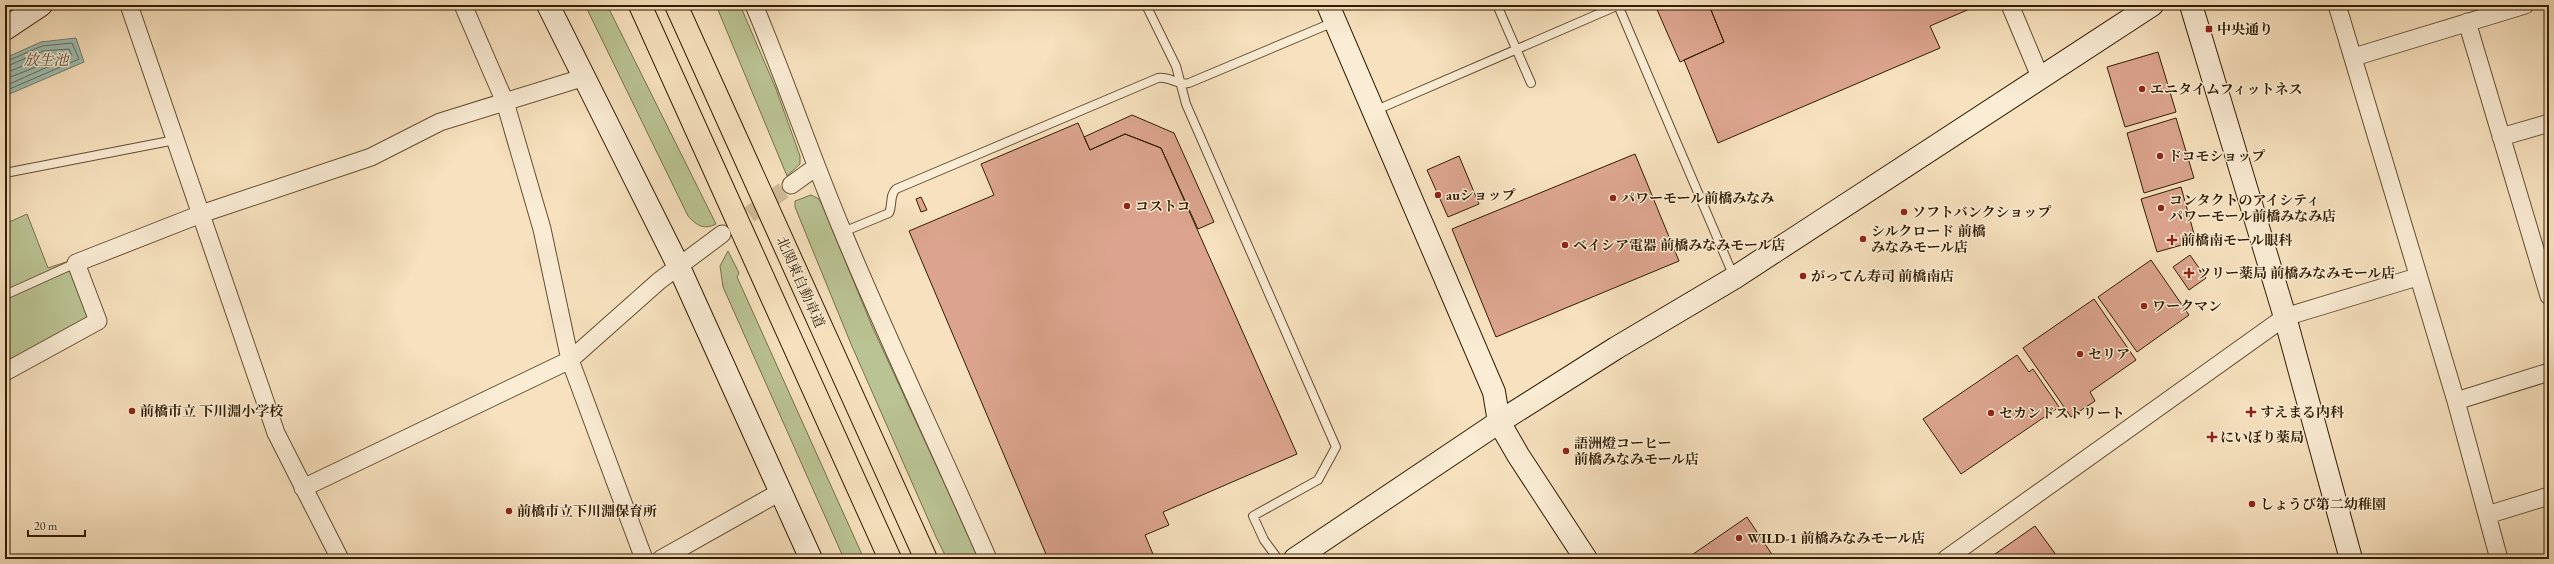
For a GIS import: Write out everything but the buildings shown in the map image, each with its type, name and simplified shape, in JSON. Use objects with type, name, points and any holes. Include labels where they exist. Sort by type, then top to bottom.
[{"type":"highway","points":[[631,5],[707,150]]},
{"type":"highway","points":[[640,5],[707,150],[890,559]]},
{"type":"highway","name":"北関東自動車道","points":[[676,5],[926,559]]},
{"type":"highway","points":[[685,5],[721,105]]},
{"type":"street","points":[[5,29],[41,5]]},
{"type":"street","points":[[129,5],[276,433],[340,559]]},
{"type":"street","points":[[463,5],[505,102],[542,229],[570,360],[644,559]]},
{"type":"street","points":[[548,5],[678,265],[811,559]]},
{"type":"street","points":[[754,5],[786,81],[816,167],[843,232],[988,559]]},
{"type":"street","points":[[2010,5],[2041,79]]},
{"type":"street","points":[[1295,559],[1499,422],[1616,348],[1734,278],[2041,79],[2152,5]]},
{"type":"street","points":[[2191,5],[2285,317],[2350,559]]},
{"type":"street","points":[[2337,5],[2354,57],[2417,277],[2456,401],[2499,559]]},
{"type":"street","points":[[2354,57],[2525,5]]},
{"type":"street","points":[[1332,13],[1494,392],[1499,422],[1518,455],[1586,559]]},
{"type":"street","points":[[2467,22],[2501,137],[2542,250],[2549,296]]},
{"type":"street","points":[[5,372],[98,321],[76,263],[201,214],[371,157],[440,122],[585,77]]},
{"type":"street","points":[[2501,137],[2549,123]]},
{"type":"street","points":[[791,186],[816,167]]},
{"type":"street","points":[[303,488],[570,360],[678,265],[722,234]]},
{"type":"street","points":[[1953,557],[2285,317],[2417,277]]},
{"type":"street","points":[[2456,401],[2549,372]]},
{"type":"street","points":[[662,559],[780,492]]},
{"type":"street","points":[[2487,515],[2549,496]]},
{"type":"lane","points":[[1146,5],[1176,66],[1186,104],[1336,447],[1318,480],[1253,516],[1264,540],[1278,559]]},
{"type":"lane","points":[[1497,5],[1531,84]]},
{"type":"lane","points":[[1373,111],[1619,5],[1734,278]]},
{"type":"lane","points":[[843,232],[888,213],[892,206],[891,198],[896,189],[1158,78],[1168,78],[1180,84],[1189,83],[1332,13]]},
{"type":"lane","points":[[5,173],[176,140]]},
{"type":"lane","points":[[5,295],[76,263]]},
{"type":"green space","points":[[585,5],[607,5],[716,224],[704,227],[698,225],[688,216]]},
{"type":"green space","points":[[716,5],[740,5],[776,89],[800,156],[800,164],[787,176]]},
{"type":"green space","points":[[811,195],[819,199],[823,207],[872,326],[979,559],[947,559],[936,537],[851,344],[795,207],[795,201]]},
{"type":"green space","points":[[27,214],[48,268],[69,261],[89,315],[88,320],[5,362],[5,224]]},
{"type":"green space","points":[[728,251],[739,273],[737,277],[864,559],[844,559],[723,287],[720,266]]},
{"type":"water","name":"放生池","points":[[76,38],[84,62],[5,96],[5,58],[41,42]]},
{"type":"tunnel","points":[[729,229],[791,185]]},
{"type":"place","name":"中央通り","points":[[2209,29]]},
{"type":"place","name":"エニタイムフィットネス","points":[[2142,89]]},
{"type":"place","name":"ドコモショップ","points":[[2160,156]]},
{"type":"place","name":"auショップ","points":[[1438,195]]},
{"type":"place","name":"パワーモール前橋みなみ","points":[[1613,198]]},
{"type":"place","name":"コストコ","points":[[1127,206]]},
{"type":"place","name":"コンタクトのアイシティ パワーモール前橋みなみ店","points":[[2161,208]]},
{"type":"place","name":"ソフトバンクショップ","points":[[1904,212]]},
{"type":"place","name":"シルクロード 前橋 みなみモール店","points":[[1863,239]]},
{"type":"place","name":"前橋南モール眼科","points":[[2172,240]]},
{"type":"place","name":"ベイシア電器 前橋みなみモール店","points":[[1565,245]]},
{"type":"place","name":"ツリー薬局 前橋みなみモール店","points":[[2189,273]]},
{"type":"place","name":"がってん寿司 前橋南店","points":[[1803,276]]},
{"type":"place","name":"ワークマン","points":[[2144,306]]},
{"type":"place","name":"セリア","points":[[2080,354]]},
{"type":"place","name":"前橋市立 下川淵小学校","points":[[132,411]]},
{"type":"place","name":"すえまる内科","points":[[2251,412]]},
{"type":"place","name":"セカンドストリート","points":[[1991,413]]},
{"type":"place","name":"にいぼり薬局","points":[[2212,437]]},
{"type":"place","name":"語洲燈コーヒー 前橋みなみモール店","points":[[1566,451]]},
{"type":"place","name":"しょうび第二幼稚園","points":[[2252,504]]},
{"type":"place","name":"前橋市立下川淵保育所","points":[[509,511]]},
{"type":"place","name":"WILD-1 前橋みなみモール店","points":[[1739,538]]}]
